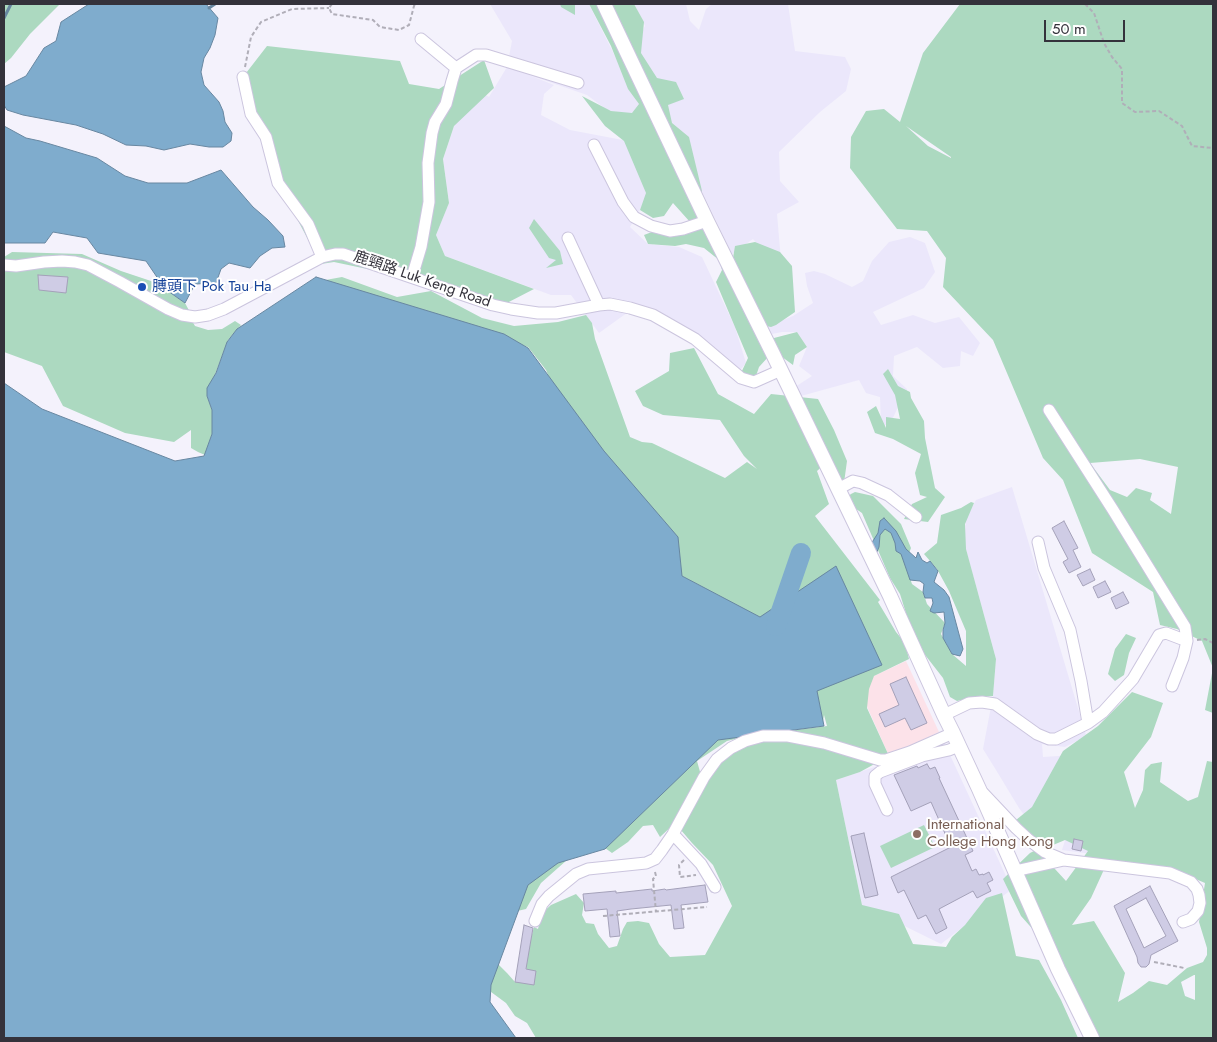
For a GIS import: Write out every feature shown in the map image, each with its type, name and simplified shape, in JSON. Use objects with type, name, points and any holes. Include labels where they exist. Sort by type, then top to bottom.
[{"type":"main road","points":[[604,4],[707,221],[890,596],[979,788],[1058,969],[1092,1038]]},
{"type":"street","points":[[421,39],[456,68]]},
{"type":"street","points":[[412,277],[421,247],[428,202],[428,163],[432,133],[435,122],[446,104],[456,68],[476,55],[486,55],[578,83]]},
{"type":"street","points":[[243,77],[250,114],[266,137],[278,183],[308,224],[322,257]]},
{"type":"street","points":[[594,145],[623,202],[634,217],[651,226],[670,231],[684,229],[707,221]]},
{"type":"street","points":[[568,238],[599,305]]},
{"type":"street","name":"鹿頸路 Luk Keng Road","points":[[4,265],[16,266],[62,261],[75,262],[88,266],[120,282],[168,309],[182,315],[195,317],[208,316],[224,309],[322,257],[335,254],[348,255],[519,311],[556,313],[610,304],[642,311],[696,338],[742,378],[754,382],[781,370]]},
{"type":"street","points":[[1049,410],[1185,627],[1187,641],[1183,658],[1172,686]]},
{"type":"street","points":[[838,490],[853,481],[862,483],[888,495],[916,517]]},
{"type":"street","points":[[1038,542],[1044,568],[1070,630],[1088,723]]},
{"type":"street","points":[[944,715],[968,703],[982,702],[994,704],[1038,734],[1049,739],[1056,739],[1088,723],[1103,712],[1133,679],[1159,635],[1166,633],[1187,641]]},
{"type":"street","points":[[535,921],[542,904],[576,874],[588,869],[646,863],[655,859],[673,834],[704,777],[717,759],[731,748],[745,741],[763,736],[788,736],[824,743],[880,760],[886,760],[956,739]]},
{"type":"street","points":[[887,810],[875,784],[875,776],[880,772],[922,756],[949,750],[956,739]]},
{"type":"street","points":[[979,788],[1016,828],[1045,852],[1064,860],[1170,873],[1191,882],[1197,889],[1200,903],[1198,911],[1191,919],[1183,922]]},
{"type":"street","points":[[673,834],[701,864],[715,887]]},
{"type":"street","points":[[1015,871],[1064,860]]},
{"type":"path","points":[[329,8],[332,4]]},
{"type":"path","points":[[329,8],[332,14],[373,20],[380,26],[399,30],[409,25],[415,4]]},
{"type":"path","points":[[1085,4],[1094,14],[1104,43],[1122,69],[1122,103],[1135,112],[1159,111],[1182,126],[1192,146],[1213,148]]},
{"type":"path","points":[[243,77],[251,38],[261,22],[292,9],[329,8]]},
{"type":"path","points":[[1187,641],[1205,639],[1213,643]]},
{"type":"path","points":[[690,852],[679,865],[680,877],[700,875]]},
{"type":"path","points":[[656,876],[652,879],[656,912]]},
{"type":"path","points":[[603,916],[708,907]]},
{"type":"path","points":[[1154,962],[1184,968]]},
{"type":"shaded area","points":[[490,4],[589,4],[646,118],[607,110],[587,95],[529,75],[554,85],[544,94],[541,115],[570,130],[628,141],[639,161],[647,198],[630,227],[648,244],[679,247],[702,257],[735,327],[746,363],[737,374],[686,332],[631,310],[599,333],[571,295],[551,295],[445,256],[436,235],[449,203],[443,159],[454,126],[463,83],[489,97],[507,67],[512,41]]},
{"type":"shaded area","points":[[634,4],[686,4],[690,21],[699,30],[706,9],[712,4],[788,4],[795,51],[845,57],[851,69],[846,91],[820,112],[779,152],[780,181],[799,202],[777,214],[782,272],[753,239],[732,254],[633,47],[645,26]]},
{"type":"shaded area","points":[[910,237],[925,243],[935,272],[924,288],[873,312],[881,325],[913,315],[935,323],[959,317],[980,343],[973,356],[961,351],[960,366],[943,368],[917,347],[894,356],[893,376],[907,389],[907,402],[899,405],[889,426],[881,424],[880,397],[866,393],[859,380],[801,396],[795,387],[812,376],[799,366],[807,347],[797,332],[772,334],[768,326],[793,316],[813,303],[805,273],[814,271],[825,274],[852,287],[863,281],[872,261],[889,242]]},
{"type":"shaded area","points":[[1012,487],[1086,735],[1065,747],[1042,744],[1043,757],[1074,755],[1033,827],[1019,808],[983,749],[993,696],[996,659],[964,543],[966,518],[976,500]]},
{"type":"shaded area","points":[[906,661],[939,732],[889,756],[857,684]]},
{"type":"shaded area","name":"International College Hong Kong","points":[[944,742],[1012,889],[941,944],[862,905],[836,780]]},
{"type":"shaded area","points":[[1068,831],[1096,837],[1092,854],[1062,850]]},
{"type":"green space","points":[[4,4],[60,4],[4,64]]},
{"type":"green space","points":[[560,4],[575,4],[575,15],[561,7]]},
{"type":"green space","points":[[589,4],[634,4],[644,22],[641,53],[657,78],[676,82],[684,99],[668,105],[672,123],[689,137],[702,191],[701,208],[698,217],[690,222],[673,203],[664,216],[653,218],[640,210],[646,193],[624,141],[605,126],[582,96],[611,111],[632,113],[639,104],[628,89],[611,46]]},
{"type":"green space","points":[[960,4],[1213,4],[1213,668],[1202,641],[1177,629],[1160,625],[1153,592],[1092,553],[1063,480],[1043,458],[993,340],[943,287],[946,258],[927,231],[897,229],[850,168],[851,137],[866,111],[884,109],[900,122],[923,53]],"holes":[[[906,126],[951,157],[951,158],[928,146]],[[1140,459],[1178,467],[1171,514],[1150,500],[1152,493],[1136,488],[1127,497],[1110,490],[1090,463]]]},
{"type":"green space","points":[[267,46],[400,61],[409,84],[439,89],[484,60],[494,88],[454,126],[443,159],[449,203],[436,235],[445,256],[534,289],[503,305],[410,278],[334,262],[321,264],[278,183],[249,109],[243,77]]},
{"type":"green space","points":[[534,219],[560,251],[563,264],[546,268],[556,260],[549,258],[529,228]]},
{"type":"green space","points":[[704,225],[769,356],[759,367],[754,382],[741,373],[748,358],[716,282],[722,270],[719,260],[704,248],[686,244],[675,246],[648,244],[644,235],[665,227]]},
{"type":"green space","points":[[755,242],[780,252],[792,266],[795,312],[771,327],[766,326],[759,309],[746,291],[733,258],[735,246]]},
{"type":"green space","points":[[12,252],[82,254],[121,271],[154,282],[185,303],[195,326],[208,330],[222,329],[235,321],[241,325],[228,340],[207,396],[212,410],[212,434],[205,455],[191,448],[191,430],[174,442],[125,433],[63,406],[42,366],[4,352],[4,257]]},
{"type":"green space","points":[[342,277],[397,297],[431,291],[482,318],[514,326],[558,322],[586,315],[592,323],[595,339],[630,437],[642,442],[652,443],[725,478],[747,462],[757,469],[744,456],[720,420],[663,415],[643,406],[635,391],[669,371],[670,353],[694,348],[718,394],[754,414],[771,394],[818,399],[847,461],[844,483],[826,463],[817,471],[829,504],[815,516],[880,600],[878,602],[905,643],[909,659],[874,676],[869,689],[867,708],[889,756],[860,772],[836,780],[862,905],[899,914],[913,944],[946,947],[952,937],[965,925],[986,898],[1002,893],[1016,956],[1039,960],[1061,1000],[1078,1038],[536,1038],[527,1023],[515,1016],[506,1003],[487,989],[489,969],[498,964],[515,982],[529,980],[523,958],[528,949],[534,927],[538,929],[542,913],[551,905],[576,894],[584,903],[582,915],[586,923],[594,924],[598,934],[609,948],[617,946],[627,922],[649,923],[659,944],[670,957],[705,955],[732,906],[713,865],[675,823],[660,837],[653,825],[643,826],[628,842],[612,853],[605,848],[567,860],[541,883],[526,909],[513,912],[508,906],[751,644],[721,597],[674,572],[559,400],[546,370],[528,347],[320,281]],"holes":[[[824,715],[827,726],[772,733],[734,746],[702,779],[697,761],[727,741],[797,724],[823,722]]]},
{"type":"green space","points":[[797,332],[807,347],[795,355],[793,365],[778,354],[772,340]]},
{"type":"green space","points":[[888,369],[898,386],[910,392],[911,398],[924,421],[925,438],[935,488],[945,497],[928,522],[904,519],[912,504],[927,497],[920,495],[915,473],[921,454],[893,439],[875,433],[867,412],[876,406],[886,428],[886,417],[900,419],[895,395],[883,374]]},
{"type":"green space","points":[[855,492],[873,496],[901,524],[911,548],[905,564],[912,584],[923,592],[927,604],[945,623],[941,634],[952,654],[966,666],[966,631],[949,591],[937,569],[924,554],[937,543],[941,515],[961,508],[971,502],[974,503],[965,524],[966,549],[996,659],[993,696],[957,701],[950,697],[943,678],[915,642],[900,594],[890,578],[862,513],[843,500]]},
{"type":"green space","points":[[1126,634],[1136,638],[1129,653],[1124,675],[1115,681],[1108,674],[1115,649]]},
{"type":"green space","points":[[1213,668],[1213,713],[1205,710]]},
{"type":"green space","points":[[1132,692],[1163,703],[1151,737],[1124,772],[1135,808],[1143,790],[1145,770],[1151,764],[1162,762],[1160,782],[1188,801],[1198,797],[1207,761],[1213,762],[1213,1038],[1093,1038],[1061,961],[1021,916],[1003,879],[1034,851],[1032,841],[1016,820],[1032,807],[1063,751],[1098,726]],"holes":[[[1065,840],[1088,851],[1066,881],[1044,857],[1046,848]],[[1107,863],[1184,874],[1205,883],[1199,922],[1207,948],[1207,955],[1203,962],[1187,968],[1167,985],[1149,981],[1118,1002],[1125,973],[1094,921],[1072,925],[1091,898]],[[1195,975],[1195,1000],[1185,996],[1181,982]]]},
{"type":"green space","points":[[924,825],[935,847],[891,868],[880,846]]},
{"type":"water","points":[[89,4],[206,4],[218,18],[215,35],[204,58],[201,72],[204,85],[219,102],[223,111],[225,122],[232,133],[231,141],[223,147],[190,144],[164,150],[146,146],[126,145],[103,134],[76,125],[7,110],[4,105],[4,87],[26,76],[44,48],[56,41],[61,22]]},
{"type":"water","points":[[4,126],[26,138],[97,158],[125,176],[148,183],[187,183],[221,170],[253,207],[283,236],[285,247],[272,248],[260,256],[250,268],[229,263],[221,269],[216,283],[195,284],[185,303],[165,289],[146,261],[98,253],[87,238],[53,232],[45,243],[4,243]]},
{"type":"water","points":[[316,277],[504,334],[528,348],[604,451],[678,537],[682,576],[760,617],[836,566],[882,665],[817,691],[824,726],[718,740],[605,849],[558,863],[528,885],[491,985],[490,1002],[516,1038],[4,1038],[4,383],[42,409],[175,461],[204,456],[212,434],[212,410],[207,396],[207,388],[216,373],[227,342],[237,329]]},
{"type":"water","points":[[884,518],[896,531],[906,549],[916,558],[918,552],[922,560],[927,563],[930,561],[938,571],[934,582],[949,597],[963,649],[960,656],[952,654],[943,638],[944,612],[934,613],[930,611],[933,603],[932,598],[925,598],[923,592],[924,584],[920,581],[910,580],[901,554],[896,551],[891,533],[885,529],[880,535],[876,554],[871,544],[878,533],[880,521]]},
{"type":"building","points":[[38,275],[68,277],[66,293],[39,290]]},
{"type":"building","points":[[1064,521],[1078,548],[1073,550],[1081,567],[1069,573],[1063,562],[1068,559],[1052,528]]},
{"type":"building","points":[[1090,569],[1095,580],[1083,586],[1077,575]]},
{"type":"building","points":[[1105,581],[1111,592],[1098,598],[1093,587]]},
{"type":"building","points":[[1123,592],[1129,603],[1116,609],[1111,598]]},
{"type":"building","points":[[906,677],[927,723],[911,730],[905,718],[885,727],[879,714],[899,705],[890,684]]},
{"type":"building","points":[[927,764],[930,769],[935,767],[973,851],[965,855],[972,871],[976,869],[979,875],[989,872],[993,880],[987,883],[991,891],[977,898],[973,891],[939,909],[947,928],[936,934],[926,915],[918,919],[904,890],[898,893],[891,877],[951,847],[931,802],[911,811],[894,775]]},
{"type":"building","points":[[864,833],[878,895],[865,898],[851,836]]},
{"type":"building","points":[[1074,839],[1083,841],[1081,851],[1072,849]]},
{"type":"building","points":[[705,885],[708,902],[681,905],[684,928],[674,929],[671,905],[631,909],[617,911],[620,936],[610,937],[607,909],[585,911],[583,894],[652,889],[652,891],[666,890]]},
{"type":"building","points":[[1150,886],[1178,941],[1151,955],[1149,964],[1146,967],[1141,967],[1114,906]],"holes":[[[1146,898],[1166,936],[1144,948],[1126,909]]]},
{"type":"building","points":[[524,925],[533,928],[526,969],[536,971],[534,985],[515,982]]},
{"type":"waterway","points":[[4,18],[11,4]]},
{"type":"waterway","points":[[209,8],[215,4]]},
{"type":"waterway","points":[[776,626],[801,553]]},
{"type":"place","name":"膊頭下 Pok Tau Ha","points":[[142,287]]},
{"type":"place","name":"International College Hong Kong","points":[[917,834]]}]
